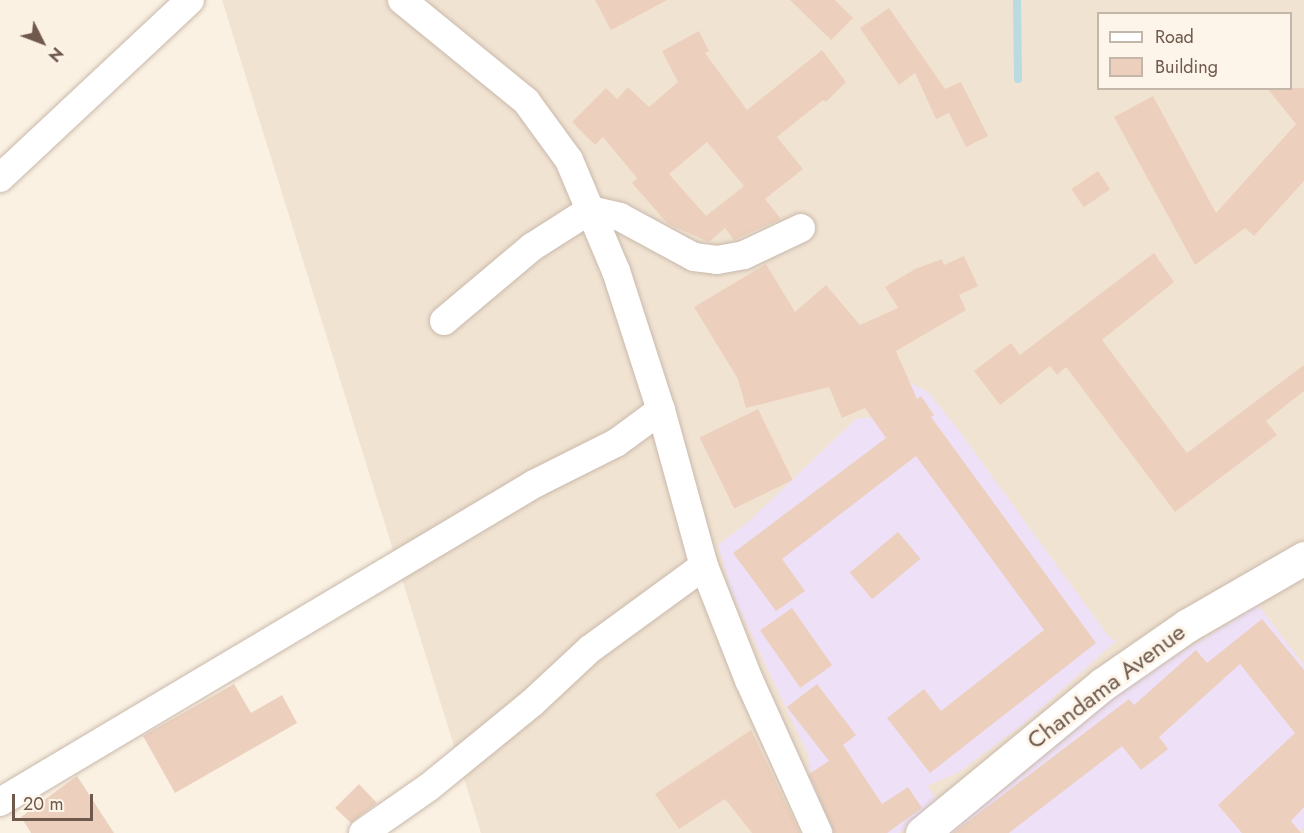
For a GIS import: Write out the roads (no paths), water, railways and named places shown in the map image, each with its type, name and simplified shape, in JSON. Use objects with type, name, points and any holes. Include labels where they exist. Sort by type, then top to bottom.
[{"type":"street","points":[[0,178],[190,0]]},
{"type":"street","points":[[402,0],[526,101],[569,160],[616,271],[661,410],[705,566],[748,680],[818,833]]},
{"type":"street","points":[[444,321],[532,248],[590,210],[620,217],[694,257],[717,260],[744,255],[801,228]]},
{"type":"street","points":[[0,802],[524,490],[616,442],[661,410]]},
{"type":"street","name":"Chandama Avenue","points":[[922,833],[1103,684],[1188,625],[1304,558]]},
{"type":"street","points":[[363,833],[429,787],[532,703],[590,649],[705,566]]},
{"type":"waterway","points":[[1017,0],[1018,79]]}]
